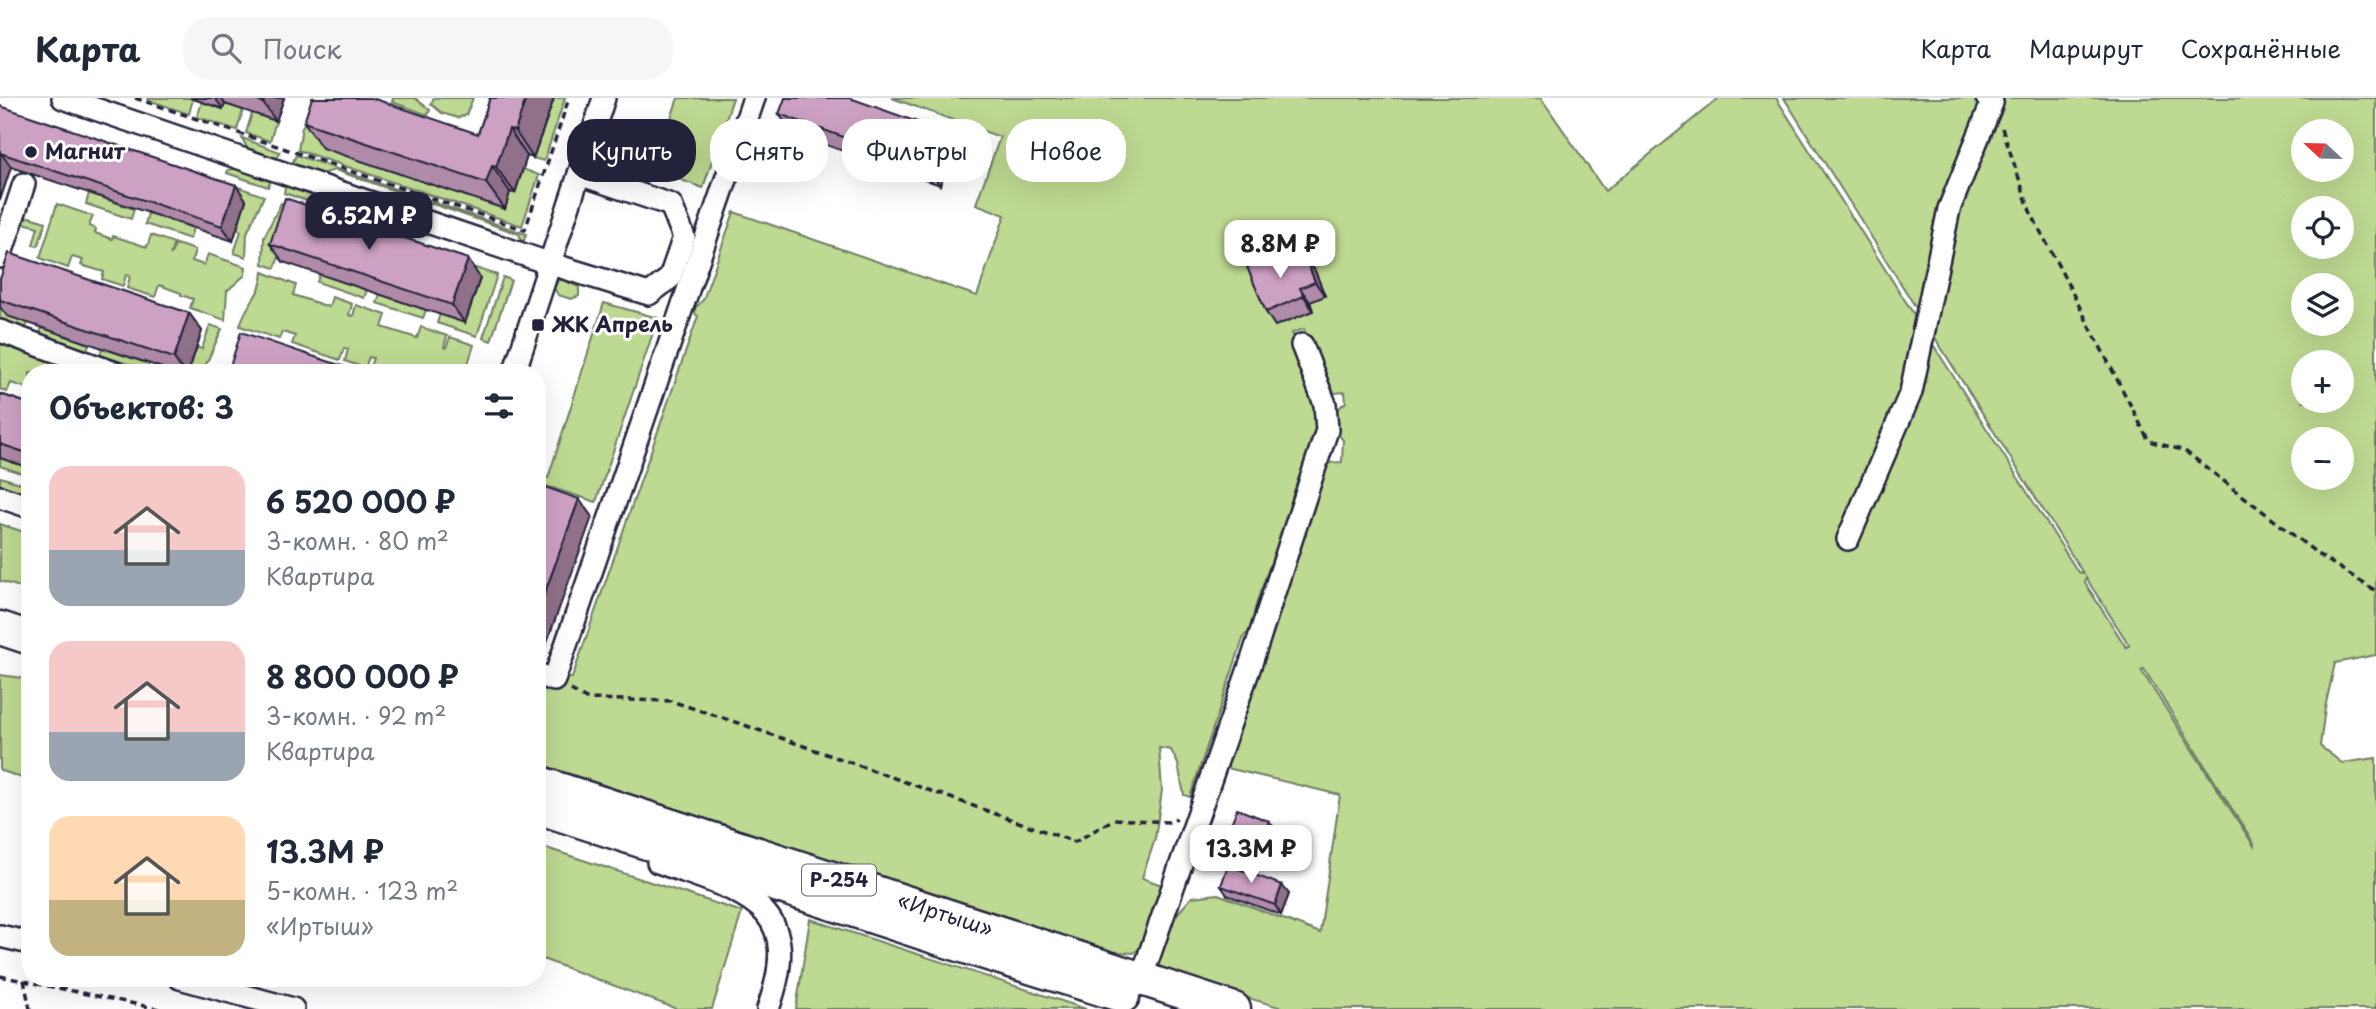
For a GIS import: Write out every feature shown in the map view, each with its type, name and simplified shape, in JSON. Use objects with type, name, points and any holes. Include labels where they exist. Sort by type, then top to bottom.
[{"type":"highway","points":[[0,606],[21,612]]},
{"type":"highway","points":[[0,628],[21,635]]},
{"type":"highway","name":"«Иртыш»","points":[[546,785],[1234,1009]]},
{"type":"highway","name":"«Иртыш»","points":[[551,812],[1164,1009]]},
{"type":"street","points":[[62,98],[93,103],[548,263],[649,294],[670,278],[684,237],[671,205],[605,182]]},
{"type":"street","points":[[597,119],[604,98]]},
{"type":"street","points":[[546,677],[754,98]]},
{"type":"street","points":[[1848,539],[1911,392],[1950,209],[1989,101]]},
{"type":"street","points":[[517,364],[576,182]]},
{"type":"street","points":[[0,257],[24,184]]},
{"type":"street","points":[[0,331],[90,364]]},
{"type":"street","points":[[1141,979],[1201,809],[1327,430],[1325,404],[1302,345]]},
{"type":"street","points":[[0,497],[21,504]]},
{"type":"street","points":[[551,812],[631,852],[721,885],[750,899],[764,911],[775,924],[780,939],[780,967],[768,1009]]},
{"type":"street","points":[[0,936],[21,941]]},
{"type":"street","points":[[213,987],[293,1009]]},
{"type":"path","points":[[135,98],[525,230],[569,98]]},
{"type":"path","points":[[1989,101],[2007,138],[2030,211],[2149,441],[2185,451],[2319,555],[2376,591]]},
{"type":"path","points":[[546,677],[586,699],[671,701],[1075,842],[1114,819],[1169,822],[1201,809]]},
{"type":"path","points":[[0,976],[21,979]]},
{"type":"path","points":[[26,987],[30,1009]]},
{"type":"path","points":[[60,987],[159,1009]]},
{"type":"green space","points":[[393,98],[415,98],[430,110],[428,115],[392,102]]},
{"type":"green space","points":[[434,98],[473,98],[466,115],[458,118],[442,113],[431,104]]},
{"type":"green space","points":[[554,98],[565,98],[544,161],[533,158]]},
{"type":"green space","points":[[678,98],[733,98],[726,119],[710,119],[710,167],[703,188],[686,182],[696,182],[696,119],[671,119]]},
{"type":"green space","points":[[892,98],[1541,98],[1605,191],[1719,98],[1776,98],[2078,572],[2083,573],[1784,98],[2376,98],[2376,655],[2335,663],[2320,746],[2342,763],[2376,758],[2376,1009],[1286,1009],[1187,980],[1150,962],[1163,930],[1192,897],[1218,894],[1320,933],[1340,795],[1223,767],[1321,472],[1328,463],[1342,462],[1343,440],[1334,429],[1335,411],[1346,402],[1345,392],[1334,393],[1311,349],[1304,329],[1292,333],[1312,387],[1317,415],[1315,445],[1259,595],[1254,612],[1255,627],[1244,636],[1190,797],[1184,795],[1178,764],[1171,750],[1159,748],[1162,790],[1155,839],[1142,878],[1162,885],[1159,907],[1147,944],[1133,953],[1105,951],[546,766],[546,677],[572,678],[698,316],[695,314],[695,308],[703,300],[734,212],[977,296],[1005,215],[976,204],[984,182],[992,182],[992,159],[1000,137],[992,134],[992,119],[950,119]],"holes":[[[2086,578],[2129,645],[2129,646],[2126,647],[2085,583]],[[2144,669],[2254,844],[2254,846],[2141,670]]]},
{"type":"green space","points":[[193,99],[189,114],[148,100]]},
{"type":"green space","points":[[202,102],[223,109],[225,104],[243,110],[237,130],[197,117]]},
{"type":"green space","points":[[315,106],[323,148],[504,209],[510,192],[515,193],[523,169],[539,175],[522,226],[298,150],[302,127]]},
{"type":"green space","points":[[252,113],[276,121],[270,141],[246,133]]},
{"type":"green space","points":[[242,138],[280,152],[277,159],[247,148]]},
{"type":"green space","points":[[296,155],[526,234],[523,244],[519,234],[335,170],[321,174],[292,164]]},
{"type":"green space","points":[[240,167],[271,178],[268,187],[227,173],[228,170]]},
{"type":"green space","points":[[224,182],[264,196],[247,233],[246,257],[234,253],[241,231],[237,229]]},
{"type":"green space","points":[[286,183],[314,192],[320,201],[330,205],[328,208],[284,193]]},
{"type":"green space","points":[[89,193],[134,209],[131,219],[86,204]]},
{"type":"green space","points":[[281,203],[325,218],[283,245],[275,268],[263,264],[264,237]]},
{"type":"green space","points":[[57,204],[93,216],[89,226],[96,229],[95,233],[112,239],[113,236],[147,247],[151,235],[174,243],[170,255],[176,244],[195,250],[192,261],[204,265],[208,254],[246,267],[245,275],[227,291],[225,320],[190,308],[193,299],[159,285],[155,297],[127,288],[130,276],[126,275],[123,286],[102,279],[104,272],[81,265],[83,260],[72,257],[68,268],[40,258]]},
{"type":"green space","points":[[148,213],[193,228],[190,239],[145,224]]},
{"type":"green space","points":[[29,217],[46,222],[38,246],[33,245],[38,227],[24,223],[18,240],[11,237],[19,220]]},
{"type":"green space","points":[[457,262],[497,275],[477,336],[437,323],[440,314],[465,323],[480,278]]},
{"type":"green space","points":[[263,272],[296,285],[293,295],[329,307],[332,297],[352,304],[349,315],[353,316],[356,305],[386,315],[382,327],[417,338],[421,327],[447,336],[446,348],[450,337],[474,345],[468,364],[371,364],[373,358],[369,357],[366,364],[354,364],[345,361],[348,349],[344,348],[340,360],[292,344],[295,336],[282,332],[279,339],[240,326],[262,280]]},
{"type":"green space","points":[[320,274],[367,290],[364,298],[317,282]]},
{"type":"green space","points":[[503,277],[511,280],[491,341],[483,338]]},
{"type":"green space","points":[[558,280],[579,287],[579,296],[571,299],[558,295],[554,288]]},
{"type":"green space","points":[[0,283],[28,323],[25,329],[0,320]]},
{"type":"green space","points":[[380,294],[426,310],[423,318],[377,303]]},
{"type":"green space","points":[[604,303],[658,318],[596,502],[546,486]]},
{"type":"green space","points":[[210,325],[222,329],[206,364],[191,364],[196,347],[202,349]]},
{"type":"green space","points":[[42,328],[89,344],[87,350],[39,335]]},
{"type":"green space","points":[[0,339],[27,348],[26,353],[32,355],[34,351],[59,364],[21,364],[21,386],[11,383],[7,392],[0,389]]},
{"type":"green space","points":[[102,348],[149,364],[128,364],[100,355]]},
{"type":"green space","points":[[0,458],[21,465],[21,473],[0,466]]},
{"type":"green space","points":[[0,477],[21,483],[21,493],[0,486]]},
{"type":"green space","points":[[0,524],[21,531],[21,587],[0,581]]},
{"type":"green space","points":[[0,675],[21,678],[21,778],[0,770]]},
{"type":"green space","points":[[546,848],[742,912],[712,1009],[677,1009],[546,960]]},
{"type":"green space","points":[[810,919],[1086,1009],[796,1009]]},
{"type":"building","points":[[249,98],[265,98],[263,103]]},
{"type":"building","points":[[312,98],[372,98],[478,134],[490,98],[526,98],[515,131],[509,129],[496,167],[492,166],[486,183],[304,122]]},
{"type":"building","points":[[785,98],[850,98],[909,119],[842,119],[842,137],[828,132],[828,119],[793,119],[779,114]]},
{"type":"building","points":[[0,106],[236,185],[222,226],[0,153]]},
{"type":"building","points":[[285,198],[468,259],[452,305],[270,244]]},
{"type":"building","points":[[1282,252],[1287,264],[1305,257],[1315,282],[1300,288],[1304,296],[1266,312],[1247,267]]},
{"type":"building","points":[[9,253],[189,313],[174,358],[0,300],[0,279]]},
{"type":"building","points":[[241,332],[336,364],[231,364]]},
{"type":"building","points":[[0,394],[21,401],[21,451],[0,444]]},
{"type":"building","points":[[546,487],[579,499],[546,589]]},
{"type":"building","points":[[1237,809],[1269,821],[1262,841],[1229,829]]},
{"type":"building","points":[[1228,865],[1282,885],[1275,905],[1221,886]]},
{"type":"place","name":"Магнит","points":[[31,152]]},
{"type":"place","name":"ЖК Апрель","points":[[538,325]]}]
